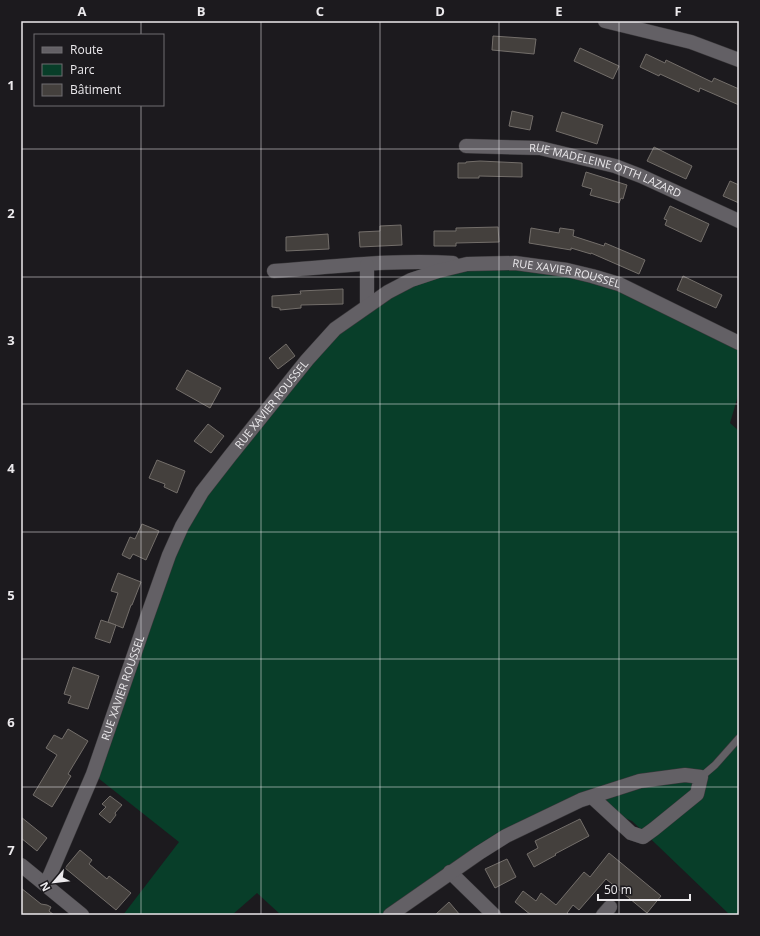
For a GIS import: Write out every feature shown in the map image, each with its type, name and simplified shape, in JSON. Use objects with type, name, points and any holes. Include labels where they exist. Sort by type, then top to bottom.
[{"type":"street","points":[[605,21],[692,42],[739,60]]},
{"type":"street","name":"RUE MADELEINE OTTH LAZARD","points":[[466,146],[540,148],[615,166],[641,176],[739,221]]},
{"type":"street","points":[[274,271],[434,262],[467,264]]},
{"type":"street","name":"RUE XAVIER ROUSSEL","points":[[45,884],[94,774],[169,555],[182,526],[202,492],[271,403],[335,329],[366,306],[411,280],[438,271],[467,264],[515,263],[567,270],[619,284],[739,343]]},
{"type":"street","points":[[366,306],[367,265]]},
{"type":"street","points":[[390,915],[450,872],[506,836],[581,800],[640,781],[685,776],[701,778],[697,794],[654,830],[643,837],[631,833],[592,797]]},
{"type":"street","points":[[21,865],[82,915]]},
{"type":"street","points":[[450,872],[494,915]]},
{"type":"lane","points":[[701,778],[739,738]]},
{"type":"green space","points":[[467,264],[592,276],[739,343],[739,392],[730,423],[739,431],[739,915],[730,915],[632,821],[620,816],[606,801],[608,798],[601,791],[465,858],[384,915],[281,915],[257,893],[232,915],[123,915],[179,842],[93,774],[182,526],[307,360],[388,292]]},
{"type":"building","points":[[493,36],[536,39],[534,54],[492,50]]},
{"type":"building","points":[[580,48],[619,66],[613,79],[574,61]]},
{"type":"building","points":[[646,54],[665,63],[666,60],[712,82],[714,78],[739,89],[739,105],[700,88],[699,92],[660,74],[659,76],[640,67]]},
{"type":"building","points":[[512,111],[533,116],[530,130],[509,126]]},
{"type":"building","points":[[562,112],[603,125],[597,144],[556,131]]},
{"type":"building","points":[[654,147],[692,166],[686,179],[647,161]]},
{"type":"building","points":[[480,161],[522,163],[522,177],[479,176],[479,178],[458,178],[458,163]]},
{"type":"building","points":[[586,172],[627,185],[623,199],[621,198],[619,203],[590,195],[592,189],[582,186]]},
{"type":"building","points":[[730,181],[739,185],[739,203],[723,196]]},
{"type":"building","points":[[670,206],[709,224],[701,242],[665,225],[667,220],[664,219]]},
{"type":"building","points":[[401,225],[402,245],[360,247],[359,232],[380,231],[380,226]]},
{"type":"building","points":[[498,227],[499,242],[456,243],[456,246],[434,246],[434,231],[456,231],[456,228]]},
{"type":"building","points":[[531,228],[559,233],[560,228],[574,230],[573,236],[604,246],[605,243],[645,260],[639,274],[591,253],[571,248],[571,250],[529,243]]},
{"type":"building","points":[[328,234],[329,249],[286,251],[286,237]]},
{"type":"building","points":[[683,276],[722,295],[716,308],[677,290]]},
{"type":"building","points":[[343,289],[343,304],[301,305],[301,308],[280,310],[280,308],[272,307],[272,296],[301,294],[300,291]]},
{"type":"building","points":[[286,344],[295,356],[278,369],[269,358]]},
{"type":"building","points":[[187,370],[221,388],[210,408],[176,389]]},
{"type":"building","points":[[208,424],[224,436],[211,453],[194,441]]},
{"type":"building","points":[[157,460],[185,471],[177,493],[164,487],[165,484],[149,478]]},
{"type":"building","points":[[142,524],[159,531],[146,560],[133,554],[130,559],[122,555],[130,537],[135,539]]},
{"type":"building","points":[[118,573],[141,582],[123,628],[108,622],[118,593],[111,591]]},
{"type":"building","points":[[101,620],[116,625],[110,643],[95,638]]},
{"type":"building","points":[[73,667],[99,676],[88,709],[68,703],[71,696],[64,694]]},
{"type":"building","points":[[68,729],[88,741],[68,774],[71,776],[52,807],[33,795],[57,755],[46,748],[54,735],[62,739]]},
{"type":"building","points":[[110,796],[122,805],[115,813],[116,815],[110,823],[99,814],[106,807],[102,804]]},
{"type":"building","points":[[21,817],[47,838],[37,851],[21,838]]},
{"type":"building","points":[[580,819],[589,836],[534,867],[527,854],[538,848],[535,841]]},
{"type":"building","points":[[80,850],[92,860],[89,864],[107,879],[109,876],[131,893],[116,910],[65,868]]},
{"type":"building","points":[[609,853],[661,896],[647,913],[606,879],[579,910],[573,905],[567,913],[569,915],[531,915],[515,902],[523,891],[536,901],[541,893],[556,905],[584,872],[590,877]]},
{"type":"building","points":[[507,859],[516,877],[495,888],[485,869]]},
{"type":"building","points":[[21,888],[41,904],[51,907],[49,911],[54,915],[21,915]]},
{"type":"building","points":[[449,902],[460,915],[435,915]]}]
